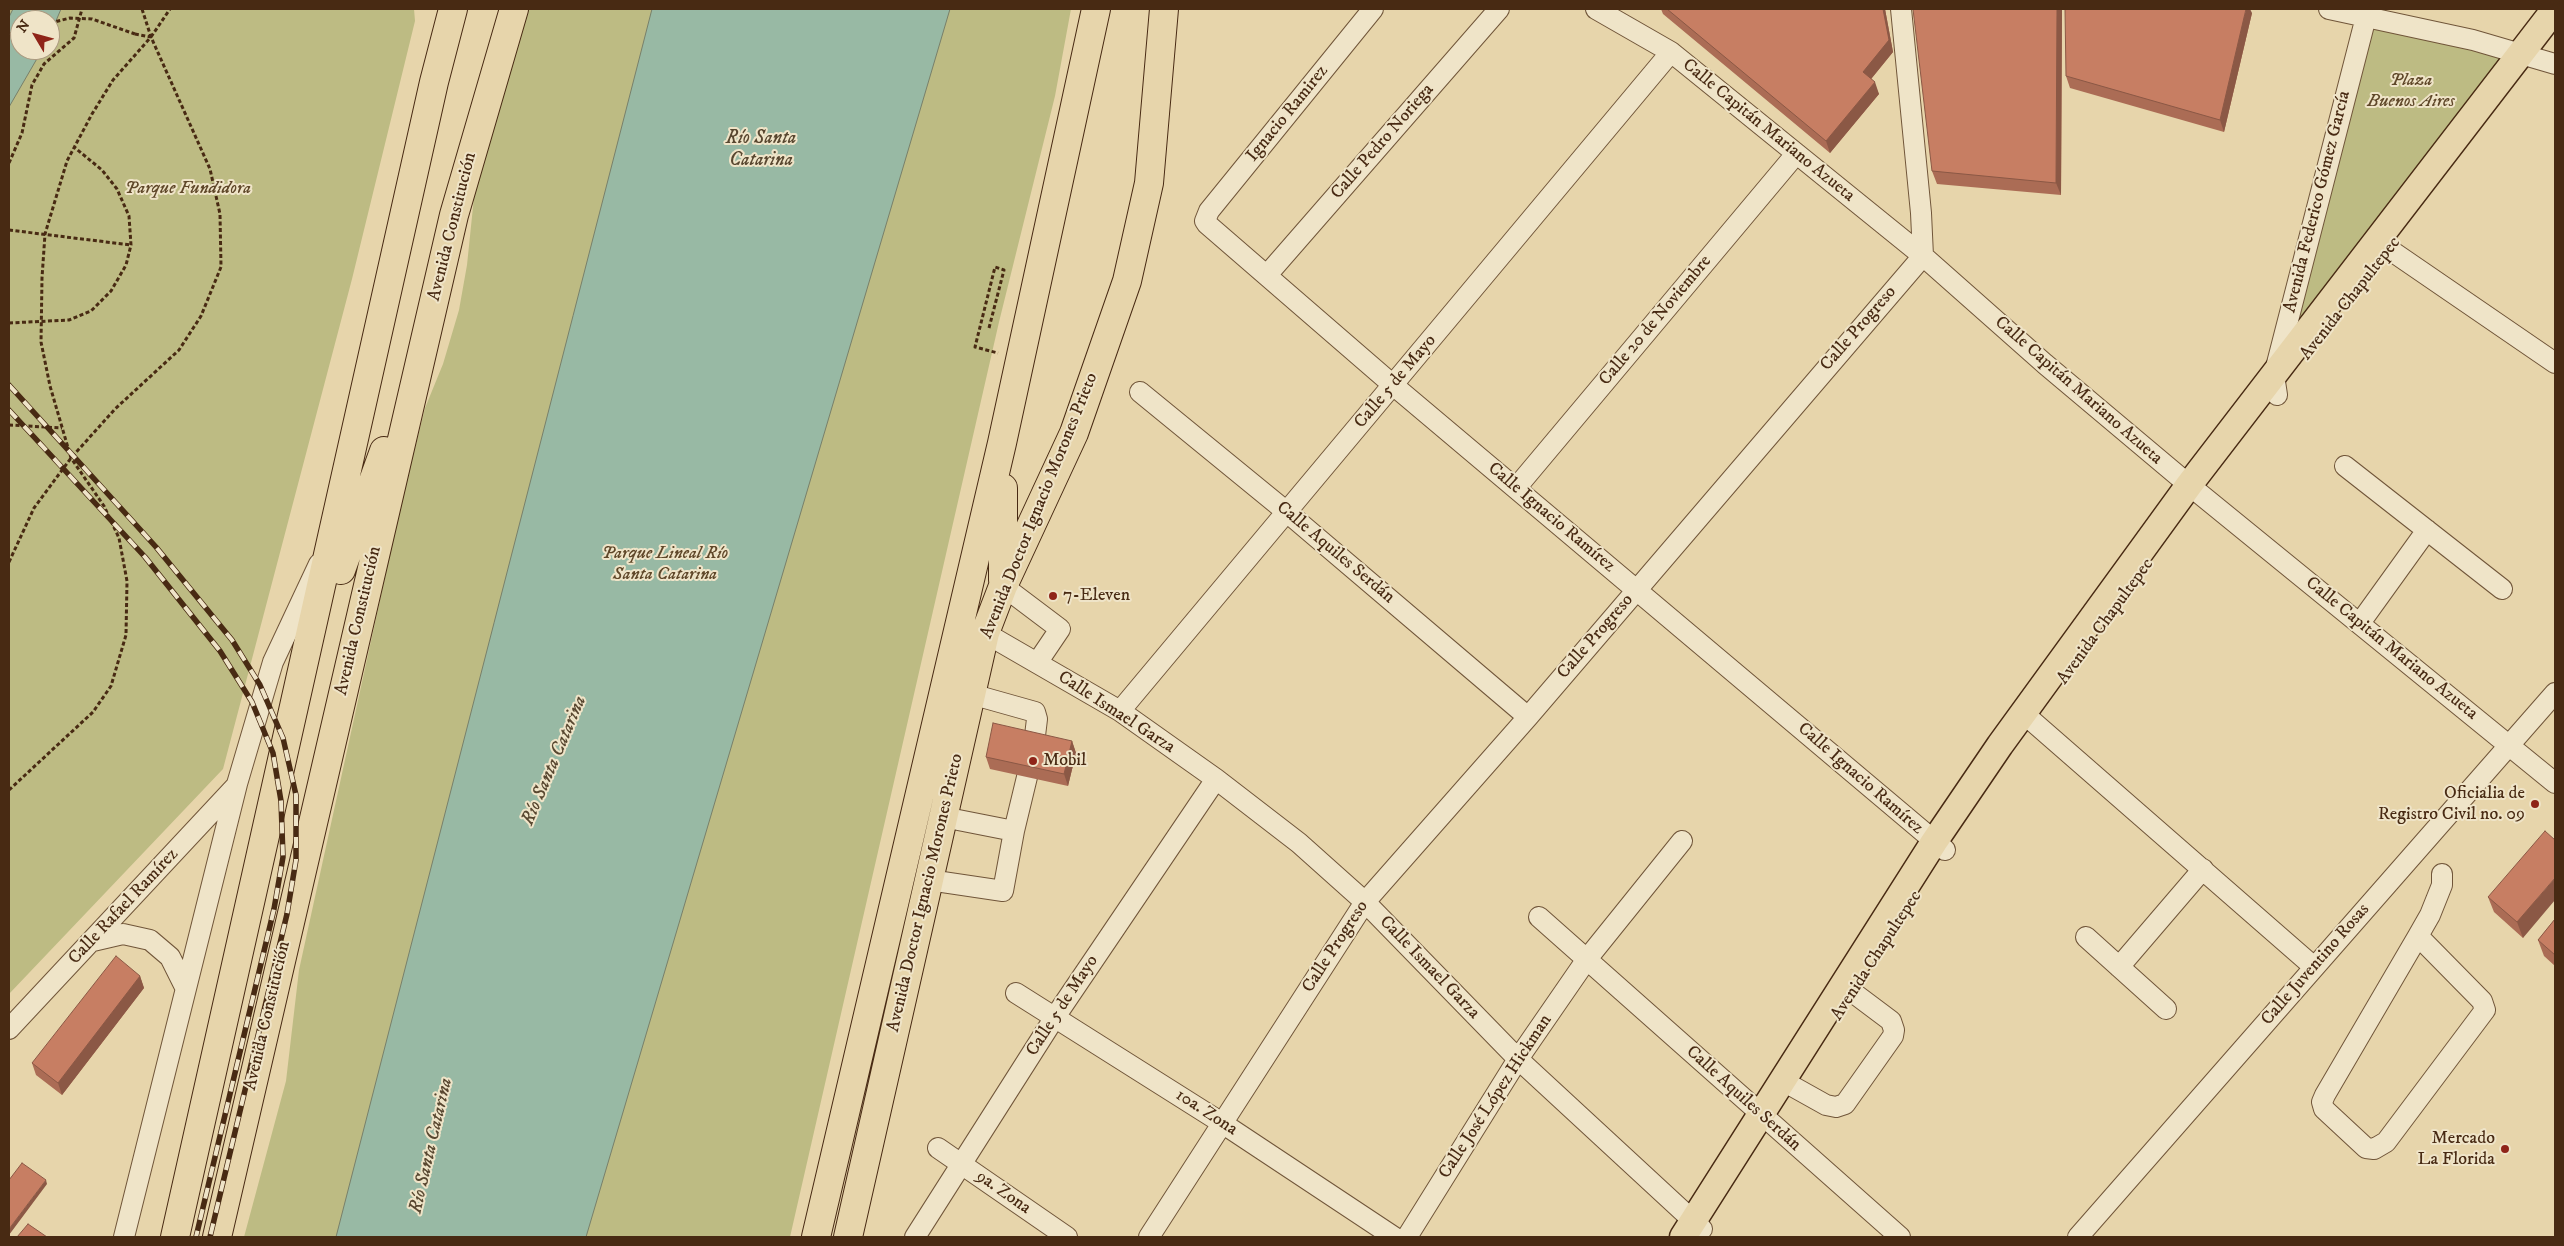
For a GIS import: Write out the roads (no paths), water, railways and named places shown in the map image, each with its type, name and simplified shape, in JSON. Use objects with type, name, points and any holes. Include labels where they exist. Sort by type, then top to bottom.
[{"type":"highway","points":[[434,9],[431,33],[434,82]]},
{"type":"highway","points":[[175,1237],[434,82],[453,9]]},
{"type":"highway","name":"Avenida Constitución","points":[[217,1237],[454,215],[514,9]]},
{"type":"highway","name":"Avenida Doctor Ignacio Morones Prieto","points":[[816,1237],[1002,443],[1096,9]]},
{"type":"highway","name":"Avenida Doctor Ignacio Morones Prieto","points":[[848,1237],[985,633],[1003,586],[1074,433],[1127,281],[1149,183],[1164,9]]},
{"type":"highway","points":[[300,686],[429,322]]},
{"type":"highway","points":[[1002,443],[1003,586]]},
{"type":"main road","points":[[2538,58],[2555,9]]},
{"type":"main road","name":"Avenida Chapultepec","points":[[1693,1231],[1939,846],[2028,717],[2194,490],[2383,245],[2538,58],[2555,34]]},
{"type":"street","name":"Ignacio Ramirez","points":[[1205,221],[1209,211],[1373,9]]},
{"type":"street","name":"Calle Pedro Noriega","points":[[1267,275],[1499,9]]},
{"type":"street","name":"Calle Capitán Mariano Azueta","points":[[1596,9],[1671,52],[1923,256],[2045,364],[2194,490],[2555,783]]},
{"type":"street","points":[[1901,9],[1921,213],[1923,256]]},
{"type":"street","points":[[2329,9],[2367,12],[2538,58]]},
{"type":"street","name":"Avenida Federico Gómez García","points":[[2275,385],[2367,12]]},
{"type":"street","name":"Calle 5 de Mayo","points":[[1120,711],[1288,513],[1671,52]]},
{"type":"street","name":"Calle 20 de Noviembre","points":[[1516,488],[1796,154]]},
{"type":"street","name":"Calle Ignacio Ramírez","points":[[1205,221],[1393,385],[1939,846]]},
{"type":"street","points":[[2383,245],[2555,363]]},
{"type":"street","name":"Calle Progreso","points":[[1149,1237],[1364,902],[1528,717],[1923,256]]},
{"type":"street","name":"Calle Aquiles Serdán","points":[[1140,392],[1288,513],[1528,717]]},
{"type":"street","points":[[2345,466],[2502,589]]},
{"type":"street","points":[[2360,623],[2427,530]]},
{"type":"street","points":[[124,1237],[237,784],[273,662],[302,596],[334,533]]},
{"type":"street","points":[[1003,586],[1060,629],[1037,663]]},
{"type":"street","name":"Calle Ismael Garza","points":[[985,633],[1120,711],[1216,779],[1299,843],[1364,902],[1693,1231]]},
{"type":"street","name":"Calle Juventino Rosas","points":[[2078,1237],[2555,693]]},
{"type":"street","points":[[971,694],[1035,712],[1038,719],[1034,744]]},
{"type":"street","points":[[2028,717],[2314,968]]},
{"type":"street","points":[[928,880],[1003,891],[1014,831],[1027,777]]},
{"type":"street","name":"Calle 5 de Mayo","points":[[915,1237],[1055,1017],[1216,779]]},
{"type":"street","name":"Calle Rafael Ramírez","points":[[9,1028],[93,941],[237,784]]},
{"type":"street","points":[[943,816],[1014,831]]},
{"type":"street","name":"Calle José López Hickman","points":[[1407,1237],[1518,1058],[1587,959],[1682,841]]},
{"type":"street","points":[[2120,968],[2203,869]]},
{"type":"street","points":[[2418,936],[2482,1001],[2485,1010],[2386,1142],[2374,1150],[2366,1148],[2324,1109],[2322,1102],[2438,900],[2442,885],[2442,874]]},
{"type":"street","name":"Calle Aquiles Serdán","points":[[1539,917],[1765,1120],[1900,1237]]},
{"type":"street","points":[[93,941],[123,934],[150,940],[170,957],[185,987]]},
{"type":"street","points":[[2086,937],[2166,1009]]},
{"type":"street","points":[[1788,1084],[1826,1105],[1836,1107],[1845,1104],[1893,1036],[1894,1030],[1891,1021],[1848,989]]},
{"type":"street","name":"10a. Zona","points":[[1016,993],[1222,1123],[1394,1237]]},
{"type":"street","name":"9a. Zona","points":[[938,1148],[1067,1237]]},
{"type":"water","points":[[13,9],[61,9],[60,11]]},
{"type":"water","name":"Río Santa Catarina","points":[[652,9],[950,9],[586,1237],[336,1237]]},
{"type":"water","points":[[10,15],[10,60],[36,60],[9,107]]},
{"type":"railway","points":[[9,385],[156,547],[232,640],[260,685],[283,738],[296,795],[296,860],[287,914],[210,1237]]},
{"type":"railway","points":[[9,410],[145,557],[220,651],[252,702],[273,753],[281,801],[283,857],[274,909],[196,1237]]},
{"type":"place","name":"7-Eleven","points":[[1053,596]]},
{"type":"place","name":"Mobil","points":[[1033,761]]},
{"type":"place","name":"Oficialia de Registro Civil no. 09","points":[[2535,804]]},
{"type":"place","name":"Mercado La Florida","points":[[2505,1149]]},
{"type":"park label","name":"Plaza Buenos Aires","points":[[2411,91]]},
{"type":"park label","name":"Parque Fundidora","points":[[188,189]]},
{"type":"park label","name":"Parque Lineal Río Santa Catarina","points":[[665,564]]}]
